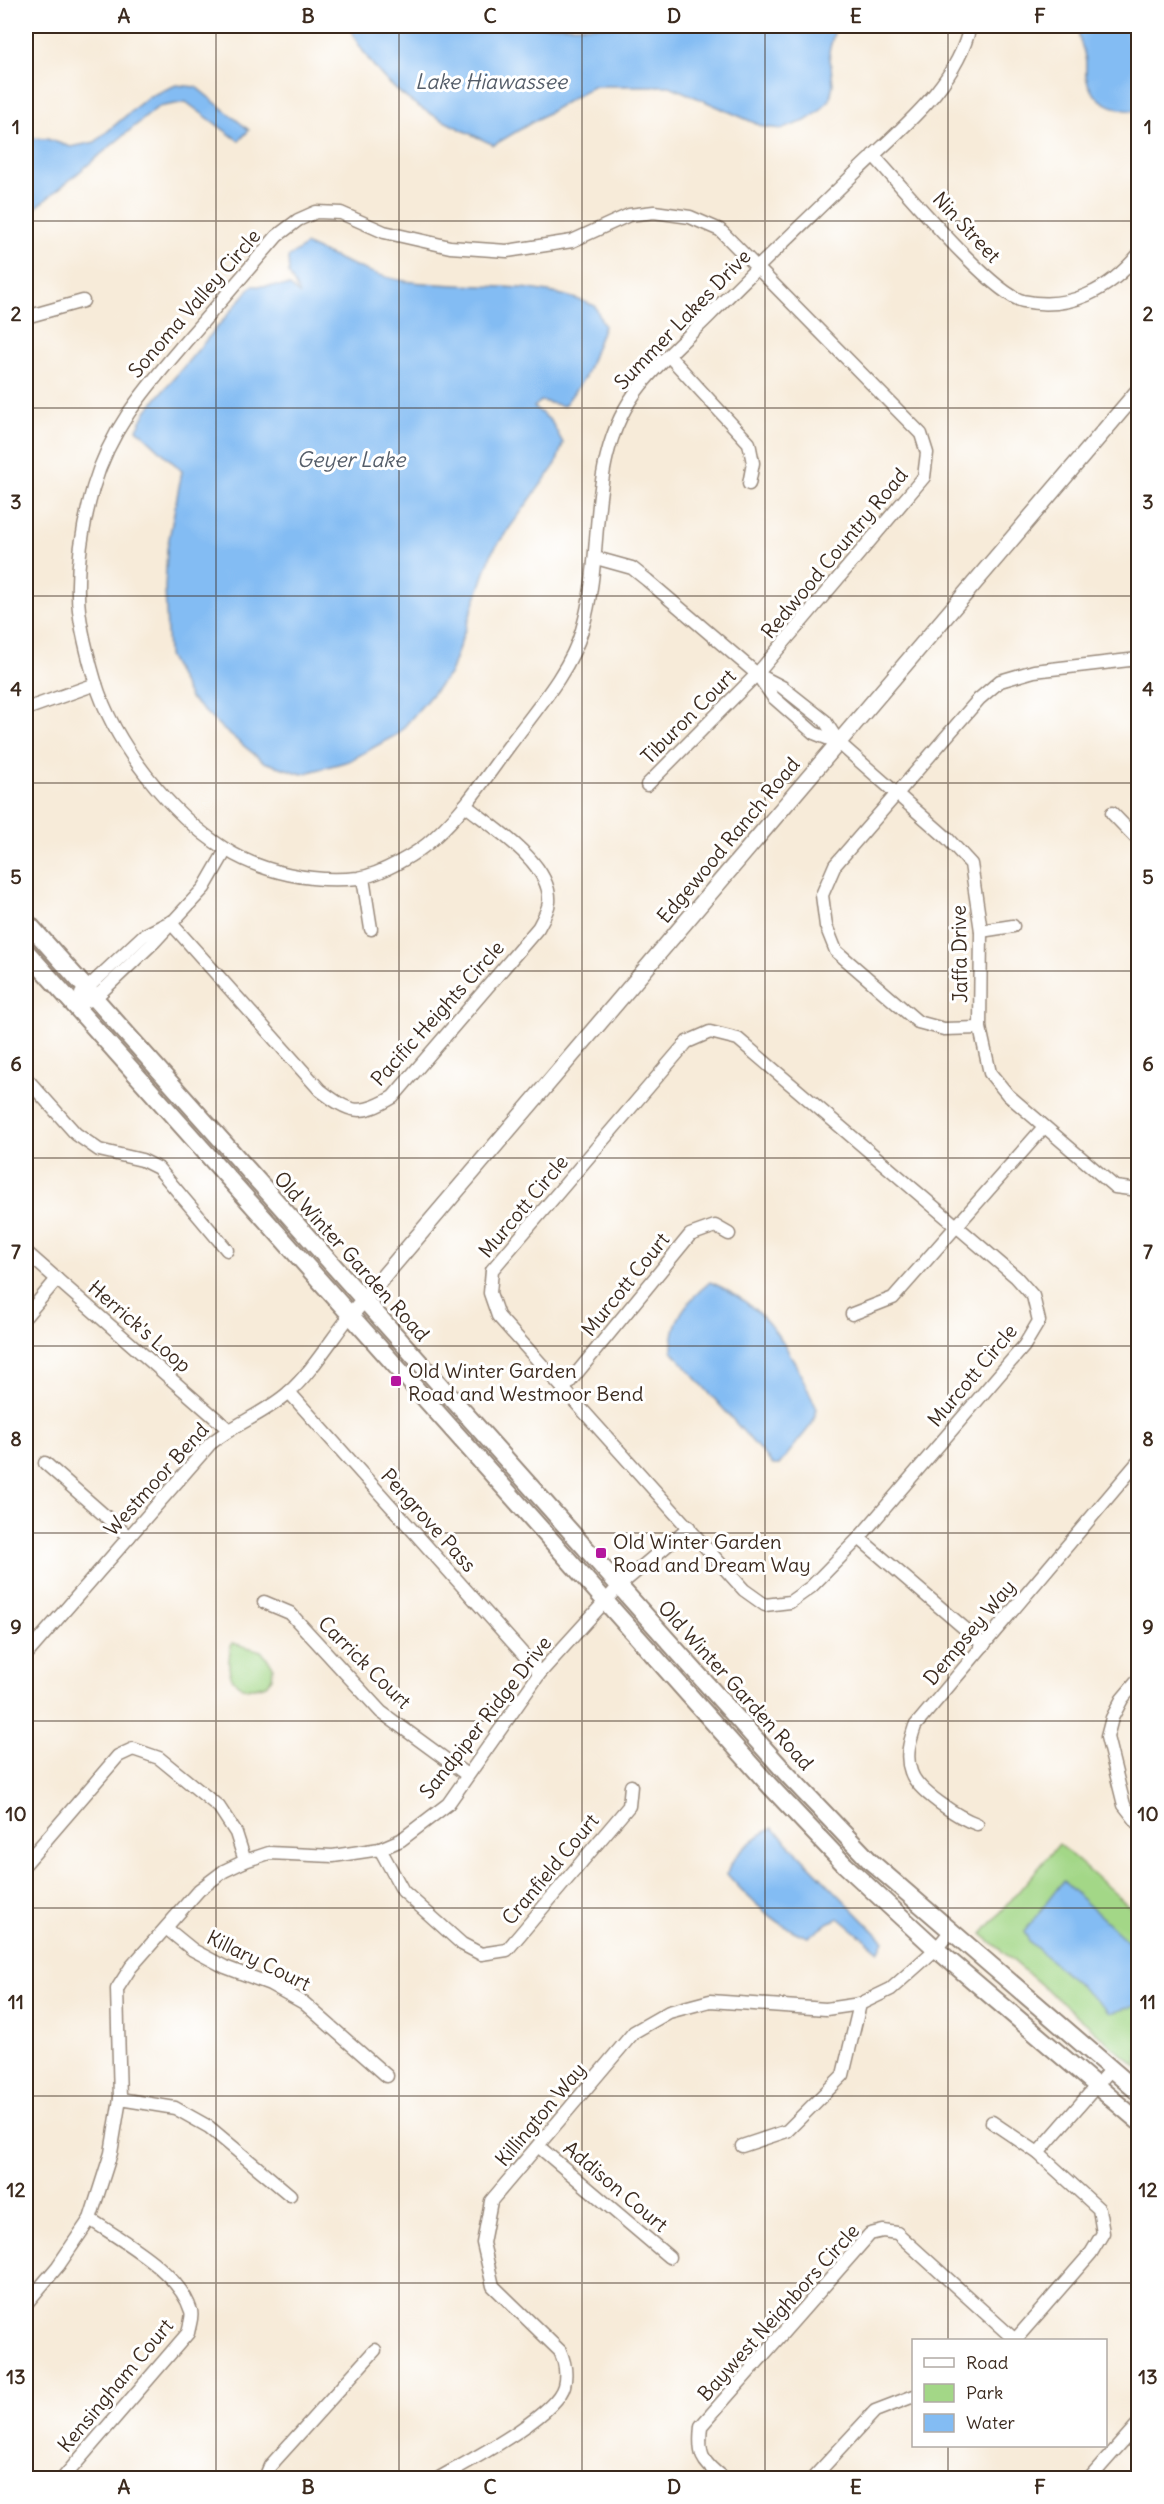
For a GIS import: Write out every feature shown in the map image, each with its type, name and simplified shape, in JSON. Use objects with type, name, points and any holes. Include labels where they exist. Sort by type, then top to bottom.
[{"type":"main road","name":"Old Winter Garden Road","points":[[26,921],[786,1773],[870,1861],[1138,2092]]},
{"type":"main road","name":"Old Winter Garden Road","points":[[26,951],[349,1317],[792,1810],[845,1865],[936,1949],[1138,2121]]},
{"type":"street","name":"Summer Lakes Drive","points":[[226,850],[274,871],[313,878],[363,878],[413,855],[435,838],[465,805],[554,685],[582,633],[596,558],[602,469],[613,433],[625,406],[644,381],[931,99],[967,41],[970,26]]},
{"type":"street","name":"Nin Street","points":[[873,155],[986,277],[1021,300],[1062,303],[1098,291],[1125,270],[1138,255]]},
{"type":"street","name":"Sonoma Valley Circle","points":[[226,850],[184,815],[157,787],[122,742],[96,684],[78,597],[82,542],[92,493],[104,455],[131,406],[277,236],[298,220],[316,212],[341,213],[384,232],[450,247],[507,250],[572,241],[629,215],[654,212],[690,217],[720,230],[758,267]]},
{"type":"street","name":"Redwood Country Road","points":[[757,674],[924,477],[927,453],[921,434],[758,267]]},
{"type":"street","points":[[26,317],[83,301]]},
{"type":"street","points":[[669,356],[749,443],[753,463],[748,484]]},
{"type":"street","name":"Edgewood Ranch Road","points":[[349,1317],[1138,391]]},
{"type":"street","name":"Jaffa Drive","points":[[596,558],[632,568],[757,674],[782,687],[825,722],[838,743],[947,838],[971,864],[981,931],[980,1029],[990,1073],[1008,1095],[1115,1186],[1138,1190]]},
{"type":"street","points":[[980,1029],[944,1029],[918,1022],[836,951],[826,926],[822,895],[835,865],[979,699],[1000,681],[1034,671],[1138,659]]},
{"type":"street","name":"Tiburon Court","points":[[647,785],[757,674]]},
{"type":"street","points":[[26,709],[96,684]]},
{"type":"street","name":"Pacific Heights Circle","points":[[170,922],[320,1090],[343,1108],[371,1110],[393,1097],[538,928],[547,911],[549,900],[546,882],[535,863],[465,805]]},
{"type":"street","points":[[1112,813],[1138,840]]},
{"type":"street","points":[[74,1005],[90,994],[143,936],[170,922],[204,888],[226,850]]},
{"type":"street","points":[[363,878],[371,929]]},
{"type":"street","points":[[981,931],[1013,926]]},
{"type":"street","name":"Murcott Circle","points":[[710,1032],[738,1039],[957,1226],[1034,1296],[1039,1321],[1024,1346],[859,1538],[812,1587],[790,1602],[765,1605],[744,1590],[563,1390],[498,1316],[490,1293],[492,1270],[687,1042],[710,1032]]},
{"type":"street","points":[[26,1078],[76,1134],[99,1150],[142,1160],[158,1168],[227,1250]]},
{"type":"street","points":[[852,1314],[893,1298],[1044,1127]]},
{"type":"street","name":"Murcott Court","points":[[563,1390],[690,1235],[715,1226],[729,1234]]},
{"type":"street","name":"Herrick's Loop","points":[[26,1252],[228,1429]]},
{"type":"street","points":[[26,1316],[57,1279]]},
{"type":"street","name":"Westmoor Bend","points":[[26,1655],[210,1444],[228,1429],[262,1413],[289,1392],[349,1317]]},
{"type":"street","name":"Pengrove Pass","points":[[289,1392],[540,1673]]},
{"type":"street","name":"Dempsey Way","points":[[977,1824],[960,1818],[938,1802],[911,1773],[908,1746],[915,1726],[1138,1462]]},
{"type":"street","points":[[45,1463],[129,1537]]},
{"type":"street","name":"Sandpiper Ridge Drive","points":[[26,2304],[58,2266],[90,2218],[111,2153],[120,2099],[117,1989],[131,1967],[199,1890],[224,1871],[245,1860],[269,1853],[333,1856],[380,1849],[401,1840],[428,1821],[448,1804],[540,1673],[604,1600],[689,1527]]},
{"type":"street","points":[[859,1538],[984,1645]]},
{"type":"street","name":"Carrick Court","points":[[264,1602],[290,1613],[381,1712],[467,1775]]},
{"type":"street","points":[[1138,1680],[1122,1699],[1112,1718],[1107,1737],[1124,1805],[1138,1823]]},
{"type":"street","points":[[26,1863],[118,1756],[133,1749],[159,1758],[219,1806],[236,1833],[245,1860]]},
{"type":"street","name":"Cranfield Court","points":[[380,1849],[403,1891],[462,1944],[481,1954],[507,1950],[629,1806],[631,1786]]},
{"type":"street","name":"Killary Court","points":[[166,1928],[193,1950],[225,1967],[270,1984],[304,2003],[387,2076]]},
{"type":"street","name":"Killington Way","points":[[439,2478],[535,2421],[564,2388],[566,2363],[560,2350],[493,2286],[483,2255],[484,2229],[491,2201],[634,2032],[669,2012],[710,2001],[826,2008],[860,2004],[891,1989],[936,1949],[950,1932]]},
{"type":"street","points":[[742,2146],[787,2131],[843,2075],[860,2004]]},
{"type":"street","points":[[1038,2153],[1111,2069]]},
{"type":"street","points":[[120,2099],[175,2109],[209,2127],[290,2194]]},
{"type":"street","points":[[992,2121],[1038,2153],[1099,2209],[1103,2233],[1091,2253],[1016,2339]]},
{"type":"street","name":"Addison Court","points":[[538,2146],[669,2257]]},
{"type":"street","name":"Kensingham Court","points":[[64,2477],[188,2333],[192,2313],[181,2289],[150,2261],[90,2218]]},
{"type":"street","name":"Baywest Neighbors Circle","points":[[723,2478],[708,2466],[698,2450],[701,2427],[870,2234],[883,2231],[897,2233],[1014,2339]]},
{"type":"street","points":[[265,2478],[270,2466],[375,2350]]},
{"type":"street","points":[[813,2478],[875,2411],[912,2397]]},
{"type":"street","points":[[1090,2478],[1138,2424]]},
{"type":"green space","points":[[232,1643],[261,1651],[273,1666],[272,1678],[266,1685],[245,1688],[233,1679],[229,1663]]},
{"type":"green space","points":[[1059,1844],[1138,1914],[1138,2068],[982,1934]]},
{"type":"water","name":"Lake Hiawassee","points":[[351,26],[836,26],[829,51],[833,84],[830,99],[820,111],[805,121],[782,129],[764,127],[670,86],[593,86],[494,145],[439,119],[391,86],[358,44]]},
{"type":"water","points":[[1079,26],[1138,26],[1138,106],[1135,111],[1111,106],[1092,91],[1086,76],[1086,59],[1079,39]]},
{"type":"water","points":[[176,85],[196,87],[249,130],[239,141],[186,102],[158,107],[26,216],[26,138],[47,139],[71,147],[95,142],[148,97]]},
{"type":"water","name":"Geyer Lake","points":[[306,245],[393,279],[429,284],[526,289],[572,298],[595,306],[604,326],[585,377],[564,406],[541,401],[534,407],[551,421],[563,443],[556,464],[492,552],[450,673],[398,734],[349,761],[302,774],[264,762],[224,730],[190,698],[168,655],[165,588],[167,549],[182,471],[137,429],[147,410],[252,286],[290,286],[300,295],[289,274],[288,258]]},
{"type":"water","points":[[710,1282],[749,1305],[777,1333],[798,1368],[817,1409],[812,1424],[779,1465],[773,1465],[672,1351],[674,1329],[682,1312],[694,1296]]},
{"type":"water","points":[[773,1828],[884,1941],[879,1951],[839,1918],[829,1922],[808,1937],[796,1932],[764,1911],[727,1874],[739,1853]]},
{"type":"water","points":[[1063,1881],[1138,1951],[1138,2005],[1110,2013],[1030,1942],[1024,1932]]},
{"type":"place","name":"Old Winter Garden Road and Westmoor Bend","points":[[396,1381]]},
{"type":"place","name":"Old Winter Garden Road and Dream Way","points":[[601,1553]]}]
